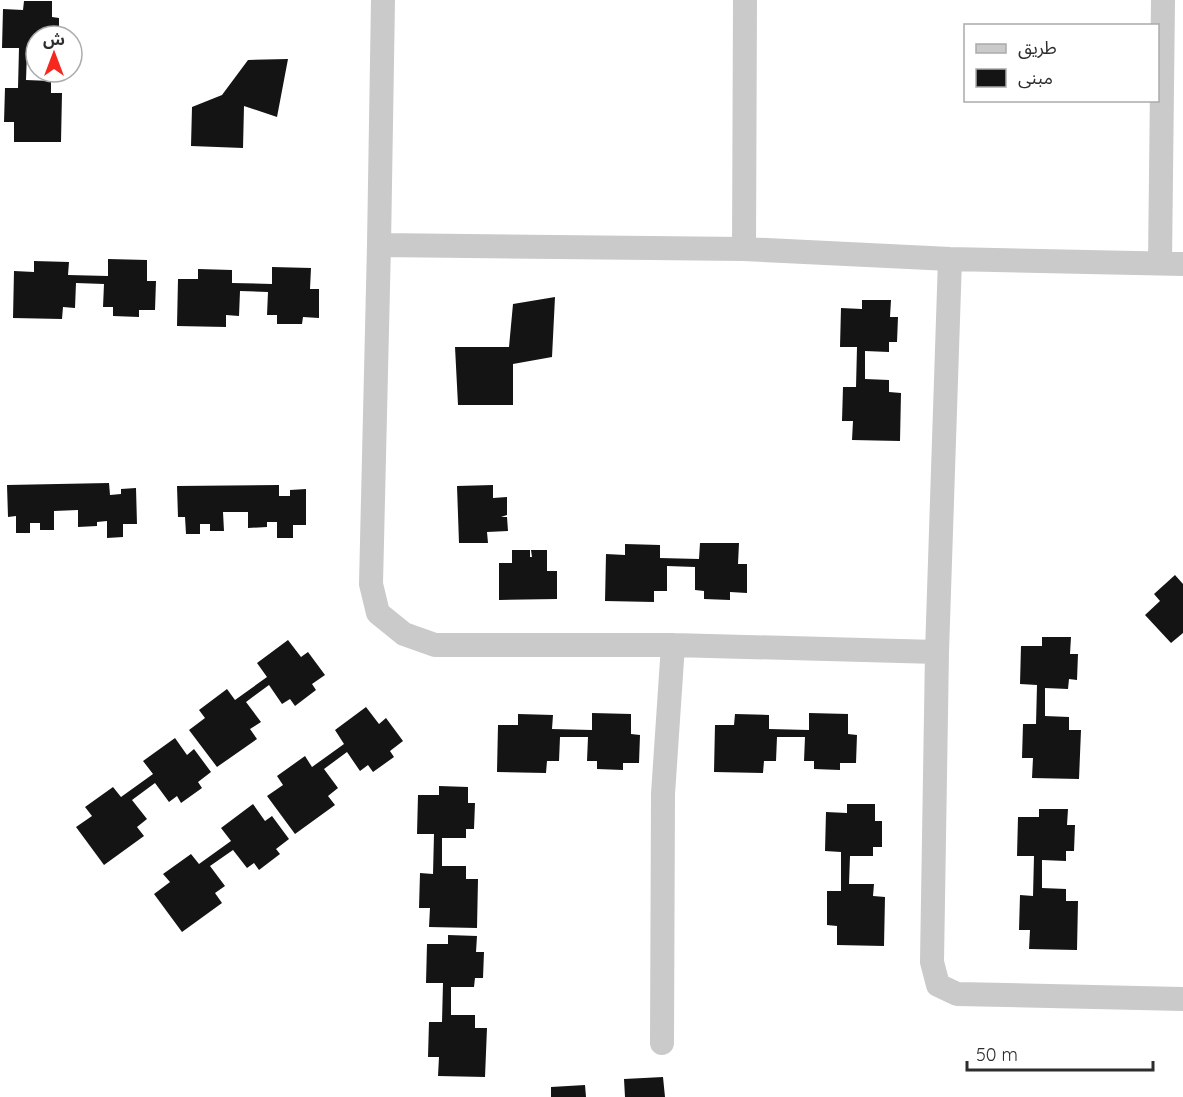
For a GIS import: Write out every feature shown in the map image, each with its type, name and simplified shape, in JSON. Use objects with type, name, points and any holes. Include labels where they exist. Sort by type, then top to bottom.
[{"type":"street","points":[[383,0],[371,584],[378,613],[404,634],[435,645],[673,645],[937,652]]},
{"type":"street","points":[[744,249],[745,0]]},
{"type":"street","points":[[379,245],[744,249],[950,259],[1172,264],[1163,0]]},
{"type":"street","points":[[950,259],[937,652],[932,962],[938,985],[957,994],[1183,999]]},
{"type":"street","points":[[662,1043],[663,794],[673,645]]},
{"type":"building","points":[[24,1],[52,1],[52,17],[59,18],[59,24],[24,24],[24,84],[51,84],[51,93],[62,93],[61,142],[14,142],[14,122],[4,122],[5,88],[18,88],[19,48],[2,48],[3,9],[23,10]]},
{"type":"building","points":[[288,59],[277,117],[244,106],[243,148],[191,146],[192,107],[222,95],[248,60]]},
{"type":"building","points":[[108,259],[147,260],[147,281],[156,281],[155,310],[139,310],[139,317],[113,316],[113,307],[103,307],[104,284],[76,283],[75,308],[63,307],[62,319],[13,318],[14,271],[34,272],[34,261],[69,262],[68,275],[108,276]]},
{"type":"building","points":[[272,267],[311,268],[310,289],[319,289],[319,318],[303,317],[302,324],[277,324],[277,315],[267,315],[268,292],[240,291],[239,316],[226,315],[226,327],[177,326],[178,279],[198,279],[198,269],[232,270],[232,283],[272,284]]},
{"type":"building","points":[[555,297],[552,357],[513,364],[513,405],[458,405],[455,347],[509,347],[513,304]]},
{"type":"building","points":[[862,300],[891,300],[890,317],[898,317],[897,342],[889,342],[889,352],[865,351],[865,379],[889,380],[889,392],[901,393],[900,441],[852,440],[853,421],[842,421],[843,387],[856,387],[857,347],[840,347],[841,308],[862,309]]},
{"type":"building","points":[[109,483],[110,495],[121,494],[121,489],[136,488],[137,524],[123,524],[123,537],[107,538],[107,521],[97,522],[97,526],[78,527],[78,510],[54,511],[54,530],[40,530],[40,523],[30,523],[30,533],[16,533],[16,516],[8,517],[7,485]]},
{"type":"building","points":[[279,485],[279,496],[290,496],[290,490],[306,489],[306,525],[293,525],[293,538],[277,538],[277,522],[267,522],[267,527],[248,528],[248,512],[223,512],[224,531],[210,531],[210,524],[200,524],[200,534],[186,534],[185,517],[178,517],[177,486]]},
{"type":"building","points":[[493,485],[493,498],[507,497],[507,515],[501,517],[507,517],[508,531],[487,532],[488,543],[459,543],[457,486]]},
{"type":"building","points":[[700,543],[739,543],[738,564],[747,564],[747,593],[730,592],[730,600],[704,599],[704,591],[695,590],[695,567],[667,566],[667,591],[654,591],[654,602],[605,601],[606,554],[625,555],[625,544],[660,545],[660,558],[699,559]]},
{"type":"building","points":[[512,550],[530,550],[530,557],[532,557],[531,550],[547,550],[547,571],[557,571],[557,599],[499,600],[499,563],[512,563]]},
{"type":"building","points":[[1175,575],[1183,584],[1183,633],[1171,643],[1145,615],[1160,601],[1154,594]]},
{"type":"building","points":[[1042,637],[1071,637],[1070,654],[1078,654],[1077,680],[1069,679],[1068,689],[1045,688],[1045,716],[1069,717],[1069,730],[1081,730],[1079,779],[1032,778],[1033,758],[1022,758],[1023,724],[1036,724],[1037,685],[1020,684],[1021,646],[1042,646]]},
{"type":"building","points":[[288,640],[301,657],[308,652],[325,675],[312,684],[316,690],[295,706],[290,699],[282,704],[269,685],[246,702],[261,722],[250,729],[257,739],[217,767],[189,730],[205,718],[199,710],[227,689],[235,700],[267,677],[257,663]]},
{"type":"building","points":[[366,707],[379,724],[386,718],[403,741],[390,751],[394,757],[373,772],[368,765],[360,771],[347,752],[324,769],[338,788],[328,796],[335,805],[295,834],[267,796],[283,785],[277,776],[305,756],[312,767],[344,744],[335,730]]},
{"type":"building","points":[[592,713],[631,714],[631,734],[640,735],[639,763],[623,763],[623,770],[597,769],[597,761],[587,761],[588,737],[560,737],[559,761],[547,761],[546,773],[497,772],[498,725],[518,725],[518,714],[553,715],[552,729],[592,730]]},
{"type":"building","points":[[809,713],[848,714],[848,734],[857,735],[856,763],[840,763],[840,770],[814,769],[814,761],[804,761],[805,737],[777,737],[776,761],[764,761],[763,773],[714,772],[715,725],[734,725],[735,714],[769,715],[769,729],[809,730]]},
{"type":"building","points":[[175,738],[187,755],[194,749],[211,772],[198,782],[202,788],[181,803],[177,796],[169,802],[155,783],[132,800],[147,819],[137,827],[144,836],[104,865],[76,827],[92,816],[85,807],[113,787],[121,797],[153,774],[143,761]]},
{"type":"building","points":[[439,786],[468,787],[468,803],[475,803],[474,829],[466,829],[466,838],[442,838],[442,866],[466,866],[466,879],[478,879],[477,928],[429,927],[430,908],[419,908],[420,873],[433,874],[434,834],[417,834],[418,795],[439,795]]},
{"type":"building","points":[[253,804],[265,821],[272,816],[289,839],[276,849],[280,854],[259,870],[254,863],[247,868],[233,850],[210,866],[225,886],[215,893],[222,903],[182,932],[154,894],[170,882],[163,874],[191,854],[199,864],[231,841],[221,828]]},
{"type":"building","points":[[847,804],[875,804],[875,821],[882,821],[882,847],[873,847],[873,856],[850,856],[849,884],[874,884],[873,896],[885,897],[884,946],[837,945],[837,926],[827,925],[827,891],[841,891],[841,852],[825,851],[826,812],[847,813]]},
{"type":"building","points":[[1039,809],[1068,809],[1067,825],[1075,825],[1074,851],[1066,851],[1066,861],[1042,860],[1042,888],[1066,889],[1066,901],[1078,901],[1077,950],[1029,949],[1030,930],[1019,930],[1020,895],[1033,896],[1034,856],[1017,856],[1018,817],[1039,817]]},
{"type":"building","points":[[448,935],[477,936],[476,952],[484,952],[483,978],[475,978],[474,987],[451,987],[451,1015],[475,1015],[475,1028],[487,1028],[485,1077],[438,1076],[439,1057],[428,1057],[429,1022],[442,1022],[443,983],[426,983],[427,944],[448,944]]},
{"type":"building","points":[[663,1077],[665,1097],[625,1097],[624,1079]]},
{"type":"building","points":[[585,1085],[586,1097],[551,1097],[551,1087]]}]
